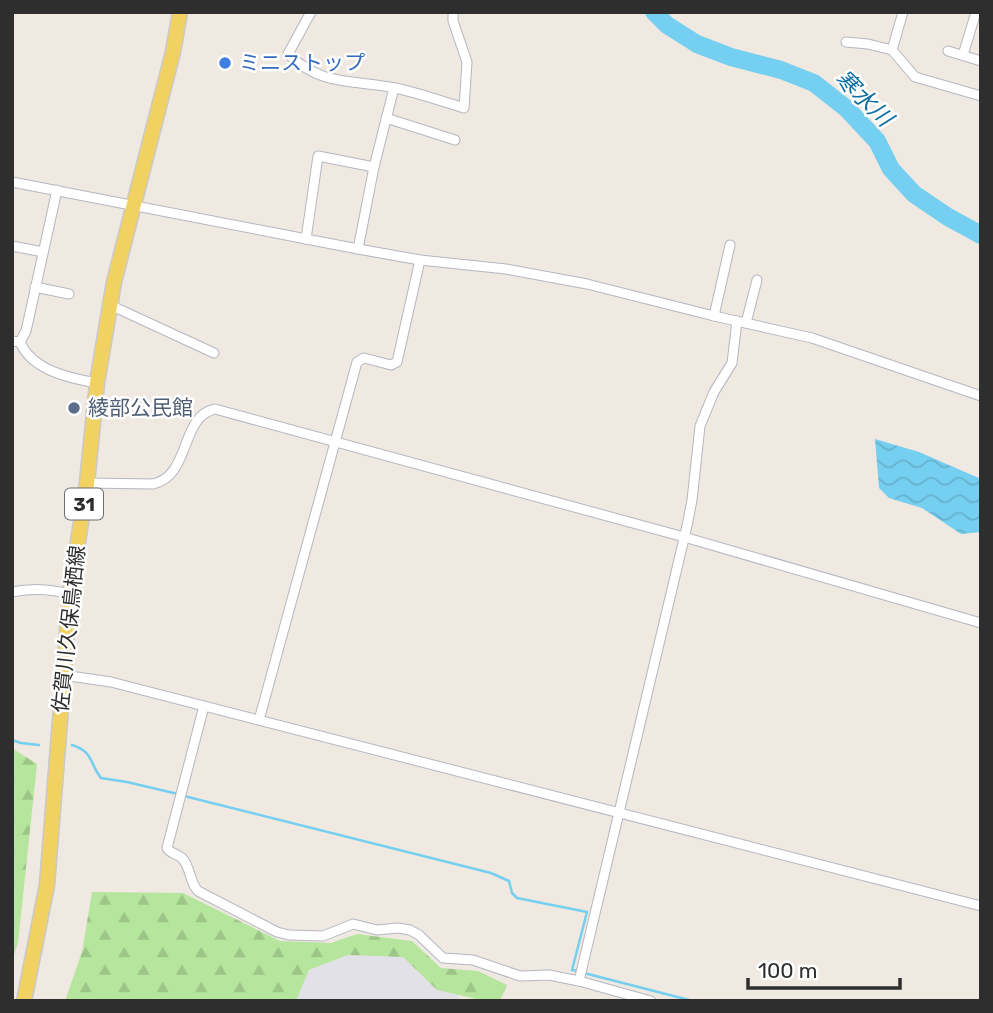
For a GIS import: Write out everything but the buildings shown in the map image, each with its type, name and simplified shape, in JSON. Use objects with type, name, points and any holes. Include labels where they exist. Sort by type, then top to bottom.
[{"type":"main road","name":"佐賀川久保鳥栖線","points":[[24,1001],[47,885],[70,594],[87,483],[97,383],[110,305],[173,52],[180,12]]},
{"type":"street","points":[[311,12],[288,54],[302,67],[332,80],[394,88],[464,108],[467,62],[453,21],[453,12]]},
{"type":"street","points":[[892,50],[903,12]]},
{"type":"street","points":[[963,55],[976,12]]},
{"type":"street","points":[[846,42],[892,50],[915,76],[981,96]]},
{"type":"street","points":[[948,51],[981,61]]},
{"type":"street","points":[[358,249],[374,167],[394,88]]},
{"type":"street","points":[[387,118],[455,140]]},
{"type":"street","points":[[306,239],[318,156],[374,167]]},
{"type":"street","points":[[12,182],[420,260],[506,269],[587,284],[812,338],[981,396]]},
{"type":"street","points":[[57,190],[26,331],[16,342],[26,355],[50,370],[97,383]]},
{"type":"street","points":[[714,316],[730,245]]},
{"type":"street","points":[[12,246],[43,252]]},
{"type":"street","points":[[259,720],[357,362],[364,358],[391,365],[397,362],[420,260]]},
{"type":"street","points":[[579,981],[684,537],[692,500],[700,426],[714,392],[729,371],[741,322],[757,280]]},
{"type":"street","points":[[35,287],[69,294]]},
{"type":"street","points":[[110,305],[214,353]]},
{"type":"street","points":[[87,483],[163,482],[179,463],[195,424],[209,410],[215,409],[684,537],[981,623]]},
{"type":"street","points":[[12,592],[48,588],[70,594]]},
{"type":"street","points":[[63,675],[111,681],[981,906]]},
{"type":"street","points":[[204,706],[167,848],[170,853],[181,858],[187,867],[192,885],[198,891],[277,932],[289,935],[323,936],[353,924],[377,930],[410,930],[443,958],[473,960],[520,976],[550,975],[579,981],[650,1001]]},
{"type":"shaded area","points":[[348,955],[403,957],[437,990],[458,993],[459,1001],[296,1001],[309,970]]},
{"type":"green space","points":[[12,748],[37,764],[18,943],[12,961]]},
{"type":"green space","points":[[92,892],[183,893],[280,941],[331,943],[357,934],[412,941],[441,968],[478,971],[507,985],[500,1001],[485,1001],[437,990],[403,957],[348,955],[309,970],[296,1001],[65,1001],[82,952]]},
{"type":"water","points":[[875,439],[919,452],[981,479],[981,532],[961,534],[922,508],[889,498],[879,488]]},
{"type":"waterway","name":"寒水川","points":[[654,12],[667,25],[697,44],[814,83],[847,109],[877,141],[891,169],[914,194],[981,235]]},
{"type":"waterway","points":[[12,740],[39,745]]},
{"type":"waterway","points":[[72,745],[88,755],[101,778],[178,794]]},
{"type":"waterway","points":[[184,796],[491,873],[509,881],[512,893],[517,898],[587,912],[572,970],[578,971]]},
{"type":"waterway","points":[[584,973],[693,1001]]},
{"type":"place","name":"ミニストップ","points":[[225,63]]},
{"type":"place","name":"綾部公民館","points":[[74,408]]}]
